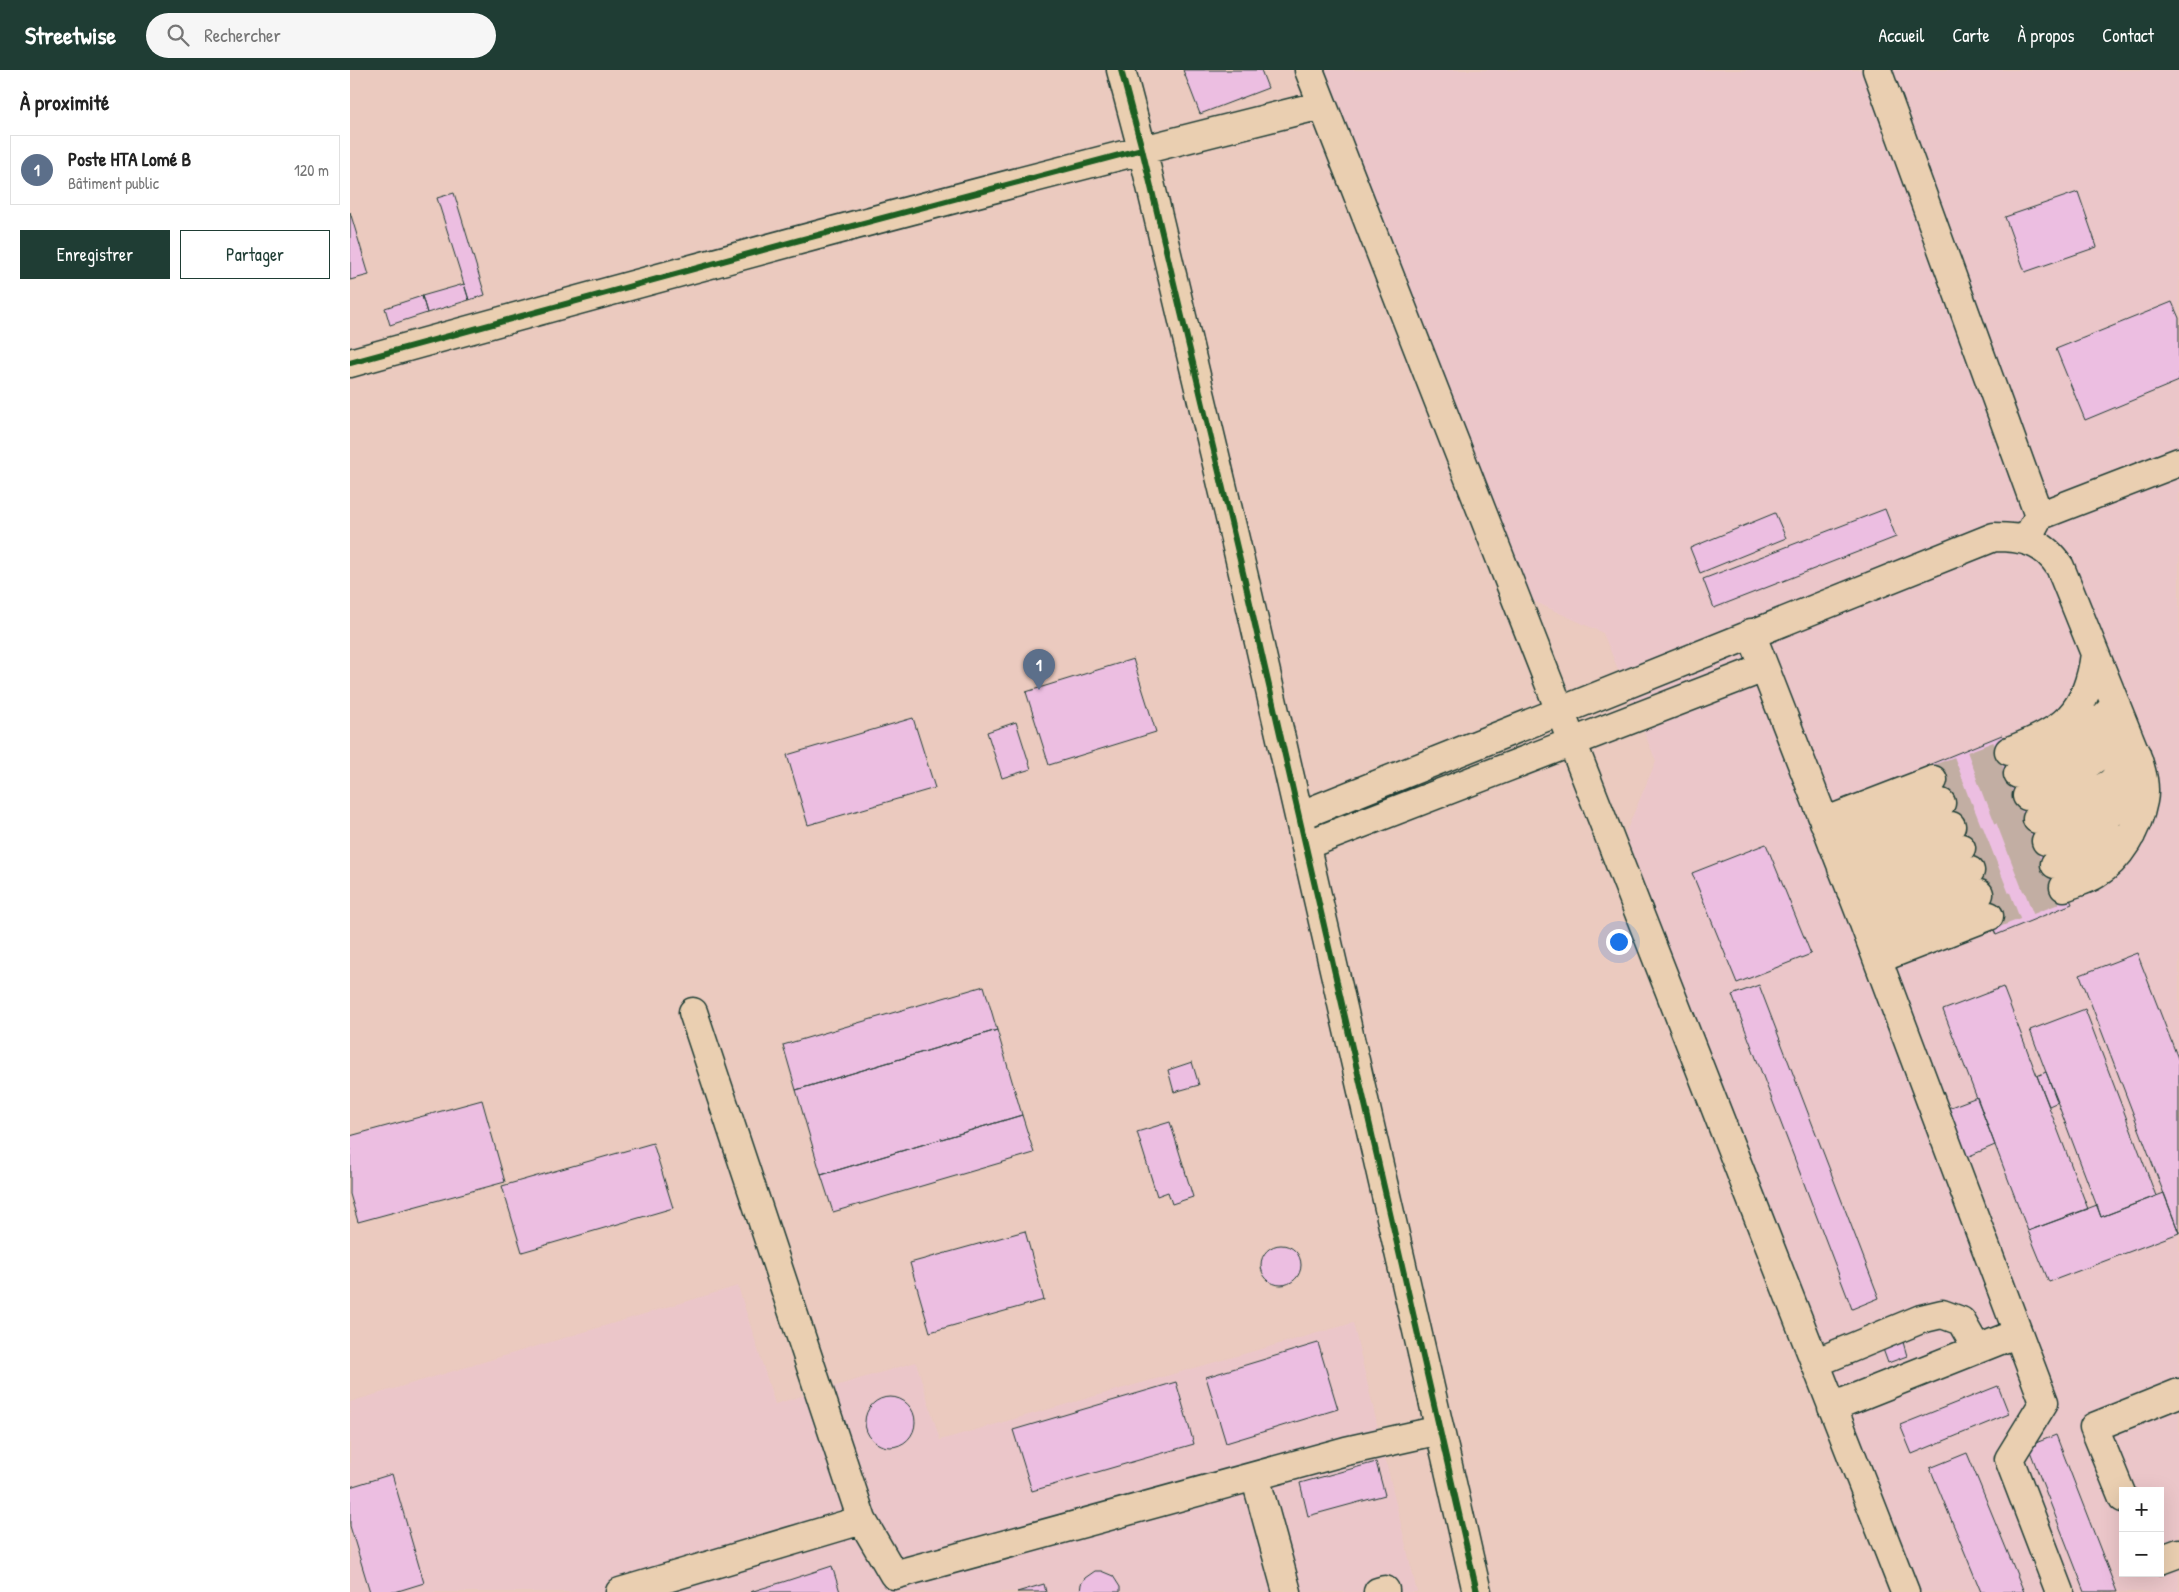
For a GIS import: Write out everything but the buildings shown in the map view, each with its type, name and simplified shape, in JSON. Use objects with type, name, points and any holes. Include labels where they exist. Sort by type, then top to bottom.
[{"type":"street","points":[[1122,70],[1306,845],[1319,910],[1477,1592]]},
{"type":"street","points":[[1309,70],[1905,1592]]},
{"type":"street","points":[[1876,70],[2039,516]]},
{"type":"street","points":[[350,363],[777,246],[1142,149],[1322,105]]},
{"type":"street","points":[[2026,540],[2039,516],[2179,462]]},
{"type":"street","points":[[1299,816],[1994,537],[2011,537],[2040,545],[2052,555],[2060,567],[2144,779],[2144,800],[2131,835],[2114,858],[2096,874],[2037,819]]},
{"type":"street","points":[[1751,634],[1851,891],[2044,1402],[2009,1459],[2060,1592]]},
{"type":"street","points":[[2037,819],[2042,738],[2064,724],[2081,704],[2092,679],[2095,654]]},
{"type":"street","points":[[1306,845],[1572,744],[1764,668]]},
{"type":"street","points":[[2037,819],[2051,761],[2091,730],[2116,705]]},
{"type":"street","points":[[2037,819],[2069,806],[2111,783],[2132,745]]},
{"type":"street","points":[[2037,819],[2078,829],[2121,808],[2144,789]]},
{"type":"street","points":[[1851,891],[1960,848]]},
{"type":"street","points":[[1851,891],[1960,848]]},
{"type":"street","points":[[1851,891],[1960,848]]},
{"type":"street","points":[[1851,891],[1960,848]]},
{"type":"street","points":[[693,1012],[862,1520],[897,1583],[1255,1476],[1440,1430]]},
{"type":"street","points":[[1815,1363],[1921,1319],[1942,1314],[1961,1321],[1977,1350]]},
{"type":"street","points":[[1832,1407],[2018,1333]]},
{"type":"street","points":[[2119,1488],[2094,1427],[2179,1393]]},
{"type":"street","points":[[1255,1476],[1287,1592]]},
{"type":"street","points":[[620,1592],[862,1520]]},
{"type":"street","points":[[1378,1592],[1385,1590],[1385,1592]]},
{"type":"shaded area","points":[[1324,70],[2179,70],[2179,1592],[1917,1592],[1625,834],[1656,761],[1603,633],[1520,595]]},
{"type":"shaded area","points":[[738,1286],[775,1404],[916,1362],[940,1440],[1353,1323],[1417,1592],[350,1592],[350,1402]]},
{"type":"tunnel","points":[[1933,780],[2009,751]]},
{"type":"tunnel","points":[[1941,803],[2018,774]]},
{"type":"tunnel","points":[[1951,826],[2027,796]]},
{"type":"tunnel","points":[[1961,848],[2037,819]]},
{"type":"tunnel","points":[[1970,871],[2046,841]]},
{"type":"tunnel","points":[[1979,894],[2055,864]]},
{"type":"tunnel","points":[[1989,916],[2064,887]]},
{"type":"cycle path","points":[[1121,70],[1142,149],[1244,577],[1477,1592]]},
{"type":"cycle path","points":[[350,363],[1142,149]]},
{"type":"place","name":"Poste HTA Lomé B","points":[[1039,690]]}]
